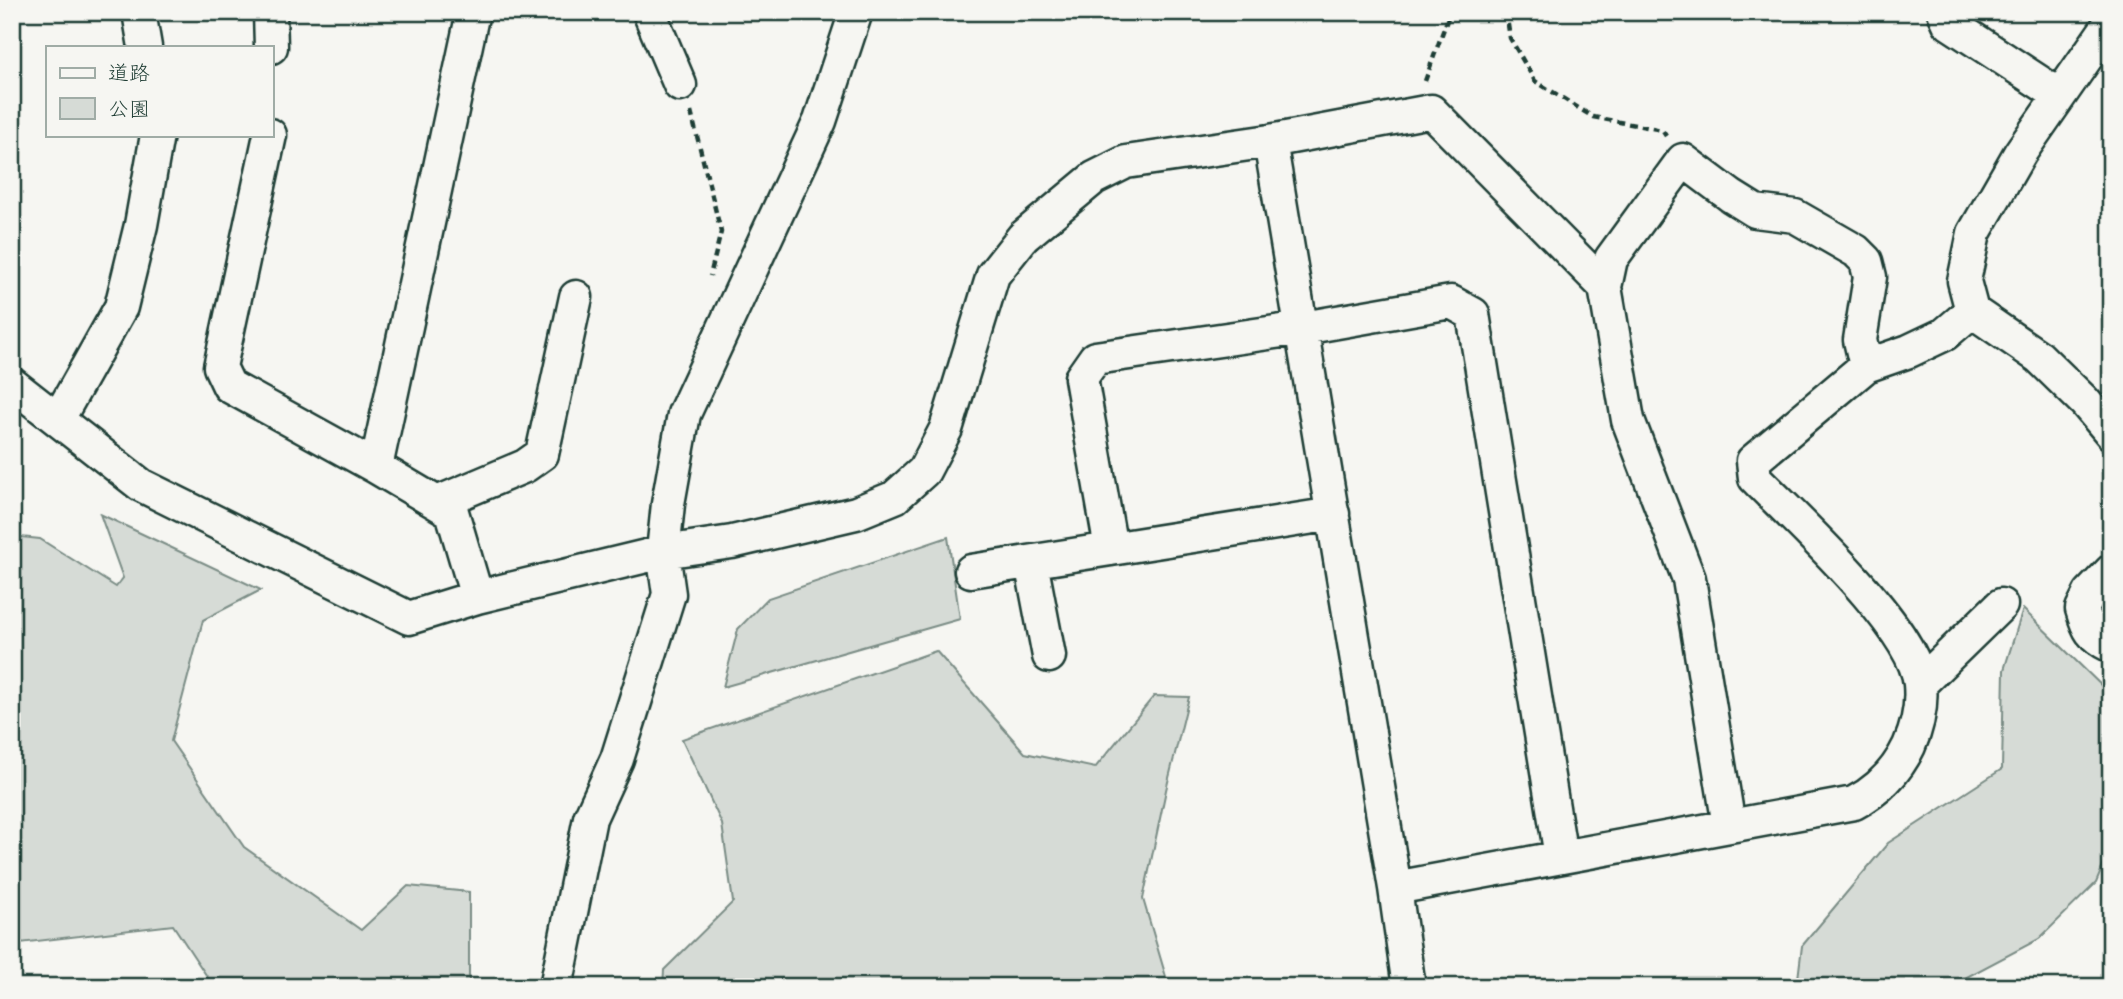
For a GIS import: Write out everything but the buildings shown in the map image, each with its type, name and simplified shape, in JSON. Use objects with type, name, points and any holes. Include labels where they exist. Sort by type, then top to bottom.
[{"type":"street","points":[[139,12],[145,46]]},
{"type":"street","points":[[271,12],[271,46]]},
{"type":"street","points":[[376,467],[473,12]]},
{"type":"street","points":[[649,12],[680,85]]},
{"type":"street","points":[[556,987],[590,818],[617,759],[669,594],[663,552],[667,504],[684,414],[821,121],[856,12]]},
{"type":"street","points":[[1944,12],[1949,23],[2059,95]]},
{"type":"street","points":[[2111,22],[2020,153],[1974,233],[1964,281],[1972,311],[2039,357],[2085,402],[2111,433]]},
{"type":"street","points":[[12,384],[141,485],[409,618],[477,597],[663,552],[732,542],[856,513],[895,497],[924,471],[946,429],[993,275],[1023,237],[1094,178],[1126,162],[1270,141],[1431,111],[1605,287]]},
{"type":"street","points":[[58,419],[121,307],[141,225],[157,136]]},
{"type":"street","points":[[270,136],[220,367],[229,386],[452,512],[477,597]]},
{"type":"street","points":[[1270,141],[1303,328],[1409,987]]},
{"type":"street","points":[[1729,826],[1689,579],[1628,420],[1605,287],[1611,259],[1683,160],[1755,211],[1795,216],[1856,251],[1866,261],[1870,277],[1860,340],[1866,366]]},
{"type":"street","points":[[437,503],[524,466],[542,454],[576,297]]},
{"type":"street","points":[[1111,549],[1081,378],[1095,358],[1303,328],[1451,302],[1473,314],[1561,857]]},
{"type":"street","points":[[1395,888],[1854,803],[1872,794],[1902,761],[1917,729],[1920,684],[1910,652],[1893,626],[1863,591],[1755,478],[1753,461],[1866,366],[1909,351],[1945,334],[1972,311]]},
{"type":"street","points":[[971,571],[1333,514]]},
{"type":"street","points":[[1031,562],[1049,656]]},
{"type":"street","points":[[2111,571],[2090,593],[2082,609],[2087,628],[2096,639],[2111,646]]},
{"type":"street","points":[[1920,684],[2001,605]]},
{"type":"path","points":[[1413,114],[1450,12]]},
{"type":"path","points":[[1506,12],[1510,38],[1535,81],[1593,117],[1662,130],[1683,160]]},
{"type":"path","points":[[680,85],[694,119],[721,232],[708,282]]},
{"type":"green space","points":[[100,514],[261,590],[203,620],[171,741],[244,847],[361,930],[408,886],[469,892],[469,987],[214,987],[173,925],[12,944],[12,536],[40,539],[116,587],[123,578]]},
{"type":"green space","points":[[948,537],[960,619],[723,687],[738,629],[768,598]]},
{"type":"green space","points":[[2023,609],[2111,695],[2111,847],[2096,883],[2039,939],[1948,987],[1797,987],[1802,946],[1888,843],[2002,769],[2004,670]]},
{"type":"green space","points":[[936,651],[1025,753],[1095,768],[1154,696],[1189,697],[1143,899],[1169,987],[663,987],[664,970],[733,902],[722,824],[682,739]]}]
